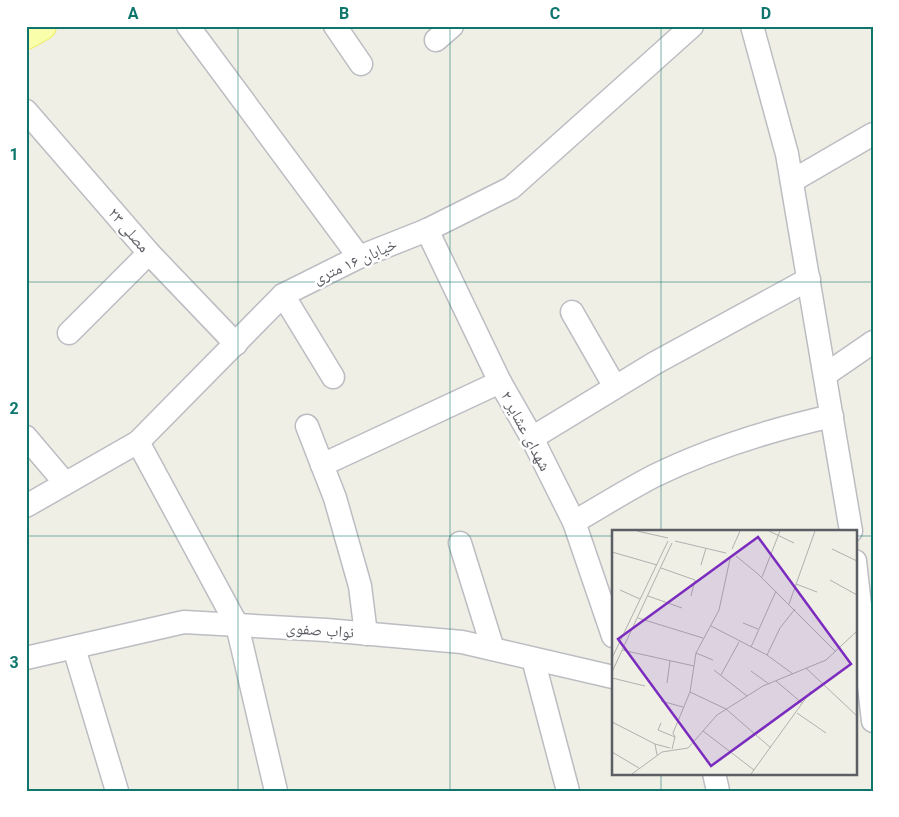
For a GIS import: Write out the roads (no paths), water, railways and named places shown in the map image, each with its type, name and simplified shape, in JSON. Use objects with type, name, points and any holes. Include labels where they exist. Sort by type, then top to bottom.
[{"type":"main road","points":[[26,35],[42,26]]},
{"type":"street","points":[[188,26],[359,257]]},
{"type":"street","points":[[335,26],[360,64]]},
{"type":"street","name":"خیابان ۱۶ متری","points":[[26,506],[138,442],[283,295],[359,257],[428,230],[511,188],[692,26]]},
{"type":"street","points":[[752,26],[787,154],[851,530]]},
{"type":"street","name":"مصلی ۲۳","points":[[26,111],[148,253],[236,344]]},
{"type":"street","points":[[792,180],[873,134]]},
{"type":"street","name":"شهدای عشایر ۲","points":[[428,230],[500,382],[532,438],[574,522],[612,633]]},
{"type":"street","points":[[69,333],[148,253]]},
{"type":"street","points":[[532,438],[615,387],[808,279]]},
{"type":"street","points":[[283,295],[333,377]]},
{"type":"street","points":[[572,312],[615,387]]},
{"type":"street","points":[[825,375],[873,342]]},
{"type":"street","points":[[322,465],[500,382]]},
{"type":"street","points":[[574,522],[653,476],[715,449],[770,430],[832,416]]},
{"type":"street","points":[[307,426],[335,498],[360,586],[366,634]]},
{"type":"street","points":[[26,437],[64,483]]},
{"type":"street","points":[[138,442],[237,625],[276,791]]},
{"type":"street","points":[[460,543],[493,650]]},
{"type":"street","points":[[856,570],[873,721],[856,723]]},
{"type":"street","name":"نواب صفوی","points":[[26,658],[184,622],[462,642],[612,677]]},
{"type":"street","points":[[74,648],[117,791]]},
{"type":"street","points":[[534,659],[568,791]]},
{"type":"street","points":[[714,774],[718,791]]}]
